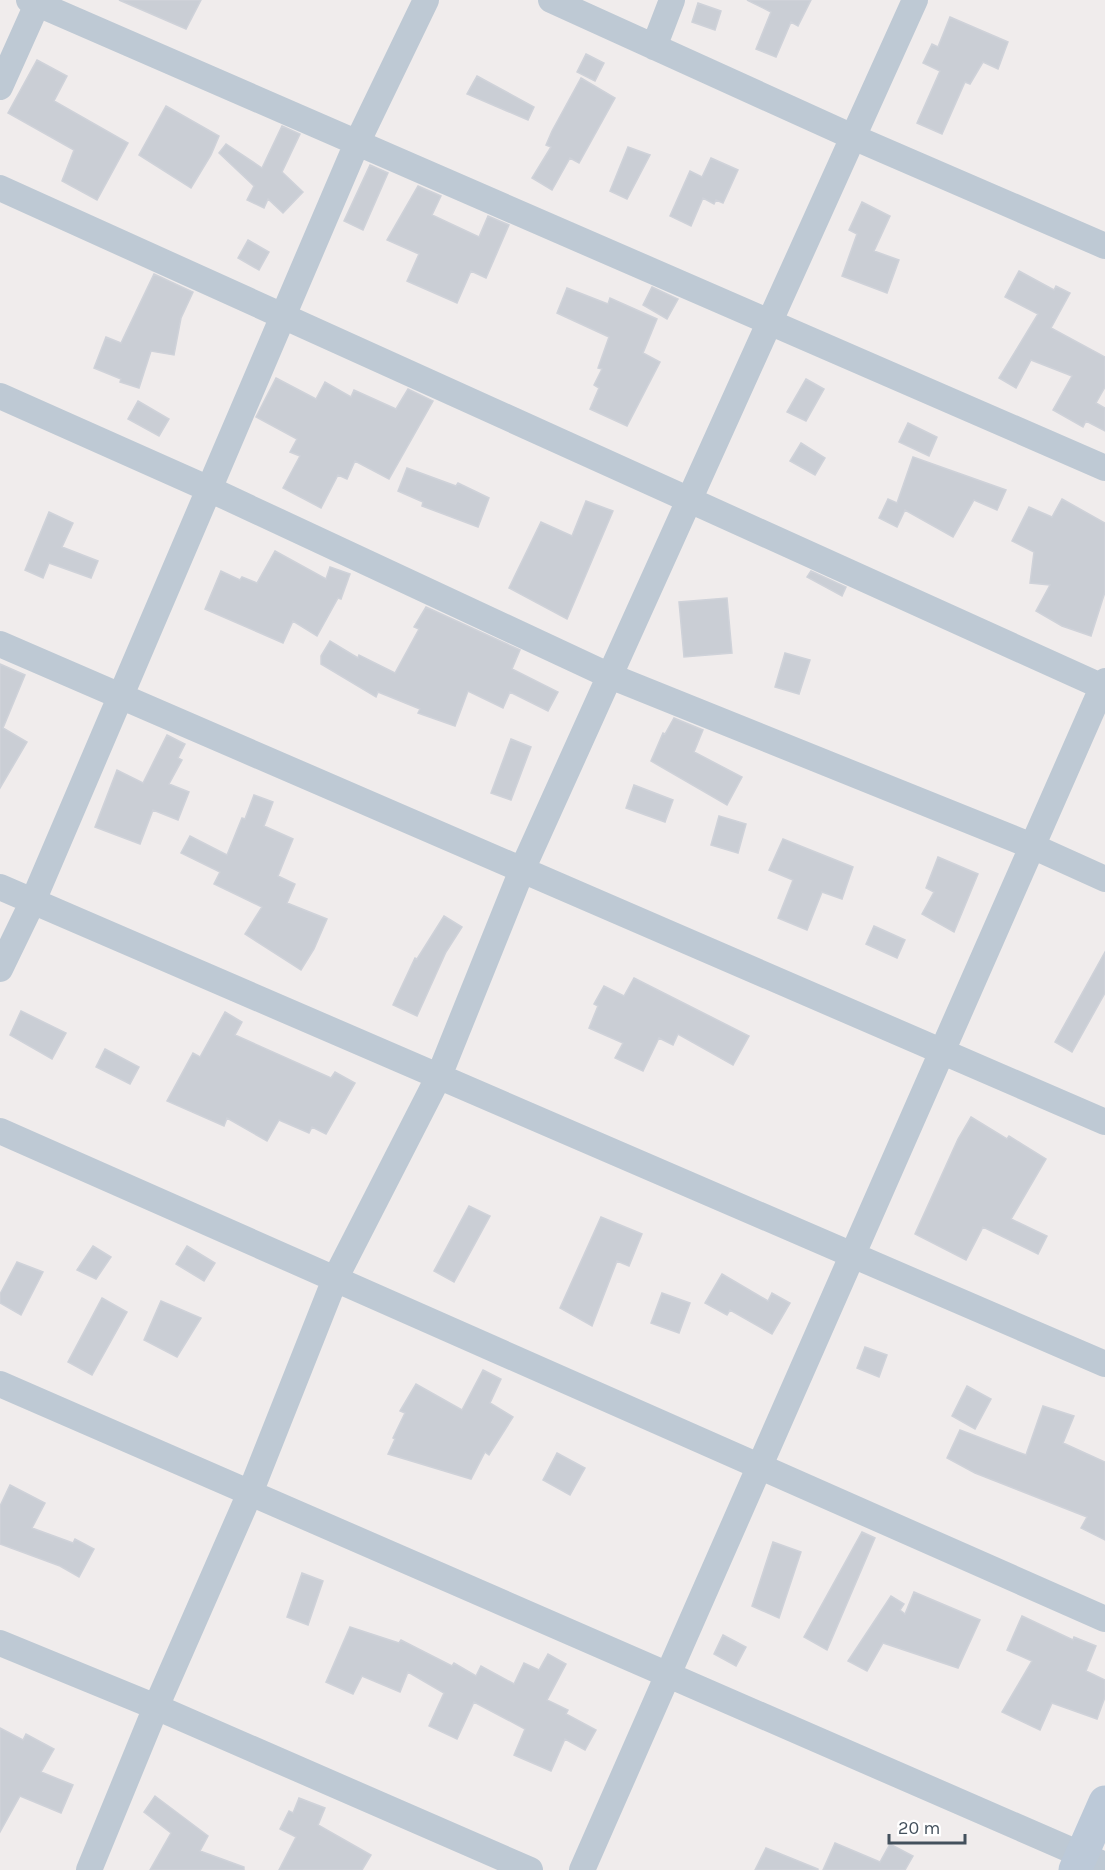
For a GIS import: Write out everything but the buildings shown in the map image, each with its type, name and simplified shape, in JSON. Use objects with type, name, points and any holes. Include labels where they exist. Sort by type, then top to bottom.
[{"type":"street","points":[[0,969],[33,901],[357,142],[426,0]]},
{"type":"street","points":[[551,0],[853,137],[1105,246]]},
{"type":"street","points":[[654,47],[672,0]]},
{"type":"street","points":[[88,1870],[156,1707],[250,1493],[335,1279],[439,1076],[522,870],[915,0]]},
{"type":"street","points":[[0,87],[35,1],[1105,468]]},
{"type":"street","points":[[0,188],[284,314],[689,501],[1104,685],[582,1870]]},
{"type":"street","points":[[0,396],[209,489],[610,676],[1032,846],[1105,879]]},
{"type":"street","points":[[0,644],[1105,1122]]},
{"type":"street","points":[[0,887],[1105,1364]]},
{"type":"street","points":[[0,1131],[1105,1619]]},
{"type":"street","points":[[0,1384],[668,1675],[1087,1864],[1105,1802]]},
{"type":"street","points":[[0,1643],[156,1707],[530,1870]]}]
